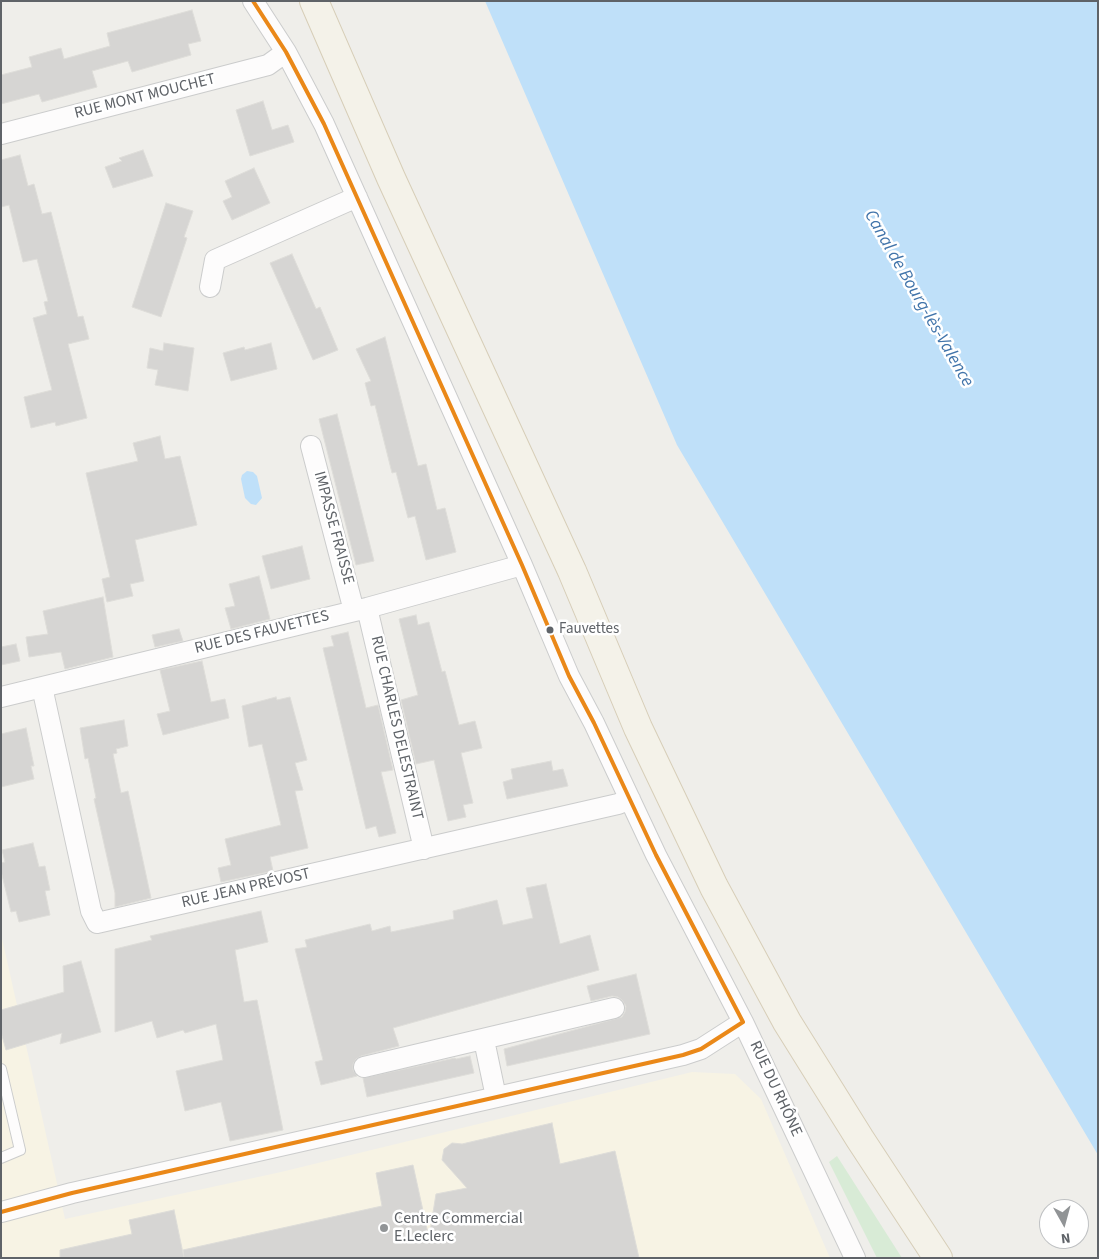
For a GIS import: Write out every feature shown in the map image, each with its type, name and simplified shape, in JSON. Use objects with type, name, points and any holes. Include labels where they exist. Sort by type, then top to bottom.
[{"type":"main road","points":[[314,1],[391,178],[572,571],[638,728],[714,888],[788,1022],[860,1139],[938,1258]]},
{"type":"street","name":"RUE DU RHÔNE","points":[[253,1],[286,52],[324,124],[522,565],[569,676],[656,856],[743,1022],[855,1258]]},
{"type":"street","name":"RUE MONT MOUCHET","points":[[1,134],[268,65],[286,52]]},
{"type":"street","points":[[210,287],[215,260],[357,197]]},
{"type":"street","name":"IMPASSE FRAISSE","points":[[311,446],[361,610]]},
{"type":"street","name":"RUE DES FAUVETTES","points":[[1,697],[361,610],[522,565]]},
{"type":"street","name":"RUE CHARLES DELESTRAINT","points":[[361,610],[424,849]]},
{"type":"street","name":"RUE JEAN PRÉVOST","points":[[42,687],[92,911],[97,923],[618,804],[630,799]]},
{"type":"street","points":[[364,1067],[614,1008]]},
{"type":"street","points":[[1,1212],[72,1193],[683,1056],[701,1049],[743,1022]]},
{"type":"street","points":[[484,1040],[496,1097]]},
{"type":"lane","points":[[1,1069],[20,1150],[1,1158]]},
{"type":"shaded area","points":[[1,934],[65,1219],[281,1172],[692,1072],[735,1074],[761,1099],[830,1258],[1,1258]]},
{"type":"green space","points":[[837,1156],[902,1258],[877,1258],[829,1162]]},
{"type":"water","name":"Canal de Bourg-lès-Valence","points":[[485,1],[1098,1],[1098,1155],[677,445]]},
{"type":"water","points":[[247,471],[253,472],[257,476],[262,498],[256,505],[251,504],[245,498],[241,479],[242,475]]},
{"type":"building","points":[[192,10],[201,41],[188,44],[191,55],[132,72],[128,61],[92,71],[97,87],[42,102],[39,94],[1,104],[1,75],[32,67],[29,57],[61,48],[64,59],[110,46],[107,33]]},
{"type":"building","points":[[263,101],[272,130],[288,125],[294,142],[250,156],[236,110]]},
{"type":"building","points":[[143,150],[153,176],[113,188],[105,167],[122,161],[119,158]]},
{"type":"building","points":[[20,155],[28,186],[34,184],[42,214],[51,212],[78,317],[83,316],[89,339],[68,344],[87,418],[56,426],[55,422],[31,428],[24,397],[52,390],[33,318],[47,314],[44,302],[48,301],[37,259],[23,262],[9,205],[1,207],[1,160]]},
{"type":"building","points":[[254,168],[270,203],[232,220],[223,201],[232,197],[225,181]]},
{"type":"building","points":[[166,203],[193,211],[184,237],[187,238],[161,317],[132,307]]},
{"type":"building","points":[[292,254],[316,309],[320,307],[338,350],[313,360],[270,263]]},
{"type":"building","points":[[385,337],[418,466],[426,464],[437,510],[445,508],[456,552],[426,560],[415,516],[408,518],[396,472],[392,473],[375,405],[371,406],[365,383],[371,381],[356,349]]},
{"type":"building","points":[[164,343],[194,348],[188,391],[155,385],[158,370],[147,368],[150,348],[163,351]]},
{"type":"building","points":[[271,343],[277,369],[231,381],[223,353],[244,347],[245,350]]},
{"type":"building","points":[[337,414],[374,561],[356,565],[319,419]]},
{"type":"building","points":[[160,436],[165,459],[180,456],[197,525],[135,540],[144,581],[130,584],[133,596],[107,602],[102,579],[110,577],[86,473],[138,461],[133,443]]},
{"type":"building","points":[[302,546],[310,579],[271,589],[262,556]]},
{"type":"building","points":[[259,576],[270,619],[231,629],[225,608],[235,606],[229,584]]},
{"type":"building","points":[[103,597],[113,657],[65,669],[61,652],[29,657],[26,637],[48,634],[43,611]]},
{"type":"building","points":[[416,615],[418,625],[429,622],[442,672],[445,671],[459,725],[475,721],[482,748],[461,753],[473,803],[463,805],[466,817],[448,821],[434,760],[416,764],[401,700],[418,695],[399,619]]},
{"type":"building","points":[[179,629],[183,641],[155,647],[152,635]]},
{"type":"building","points":[[348,632],[366,708],[378,705],[393,770],[381,772],[396,833],[379,837],[376,826],[366,829],[323,648],[334,646],[331,636]]},
{"type":"building","points":[[16,644],[20,661],[1,665],[1,647]]},
{"type":"building","points":[[202,661],[211,702],[225,699],[229,718],[163,735],[157,714],[170,711],[160,670]]},
{"type":"building","points":[[276,697],[277,700],[290,697],[307,760],[295,763],[303,790],[295,791],[308,848],[270,857],[273,871],[221,882],[218,868],[231,865],[225,839],[281,825],[262,744],[249,747],[242,706]]},
{"type":"building","points":[[124,720],[128,746],[116,749],[117,753],[113,754],[121,793],[128,791],[151,898],[115,907],[115,893],[94,799],[96,798],[88,758],[85,759],[80,728]]},
{"type":"building","points":[[26,728],[34,766],[31,766],[34,779],[1,787],[1,734]]},
{"type":"building","points":[[551,761],[553,771],[563,769],[568,786],[507,799],[503,782],[513,779],[511,769]]},
{"type":"building","points":[[33,843],[39,867],[45,866],[50,890],[45,891],[50,915],[19,922],[16,911],[11,912],[1,871],[1,863],[5,862],[2,850]]},
{"type":"building","points":[[546,884],[560,944],[590,935],[599,970],[393,1028],[399,1046],[356,1059],[353,1064],[353,1070],[357,1076],[321,1085],[315,1062],[323,1060],[295,949],[307,947],[305,940],[370,924],[372,931],[390,926],[391,932],[454,919],[453,911],[497,900],[503,925],[533,918],[526,888]]},
{"type":"building","points":[[261,911],[268,942],[235,950],[244,1002],[257,1000],[283,1130],[230,1141],[221,1102],[185,1111],[176,1071],[223,1060],[216,1024],[185,1033],[183,1030],[157,1038],[152,1021],[115,1032],[115,949],[152,940],[150,936]]},
{"type":"building","points":[[81,961],[101,1032],[60,1044],[62,1033],[6,1050],[1,1032],[1,1010],[64,992],[63,966]]},
{"type":"building","points":[[636,974],[650,1034],[507,1066],[504,1049],[622,1017],[626,1006],[622,1000],[612,996],[591,1001],[587,986]]},
{"type":"building","points":[[470,1056],[474,1073],[367,1097],[363,1078]]},
{"type":"building","points":[[552,1123],[560,1164],[615,1151],[639,1258],[184,1258],[183,1250],[382,1206],[376,1173],[413,1165],[429,1238],[436,1194],[467,1188],[442,1160],[444,1149],[452,1143],[462,1144]]},
{"type":"building","points":[[174,1210],[184,1258],[60,1258],[60,1250],[132,1234],[129,1220]]},
{"type":"transit line","points":[[253,1],[286,52],[324,124],[522,565],[569,676],[594,723],[656,855],[743,1022]]},
{"type":"transit line","points":[[1,1212],[72,1193],[683,1055],[701,1049],[743,1022]]},
{"type":"place","name":"Fauvettes","points":[[550,630]]},
{"type":"place","name":"Centre Commercial E.Leclerc","points":[[384,1228]]}]
